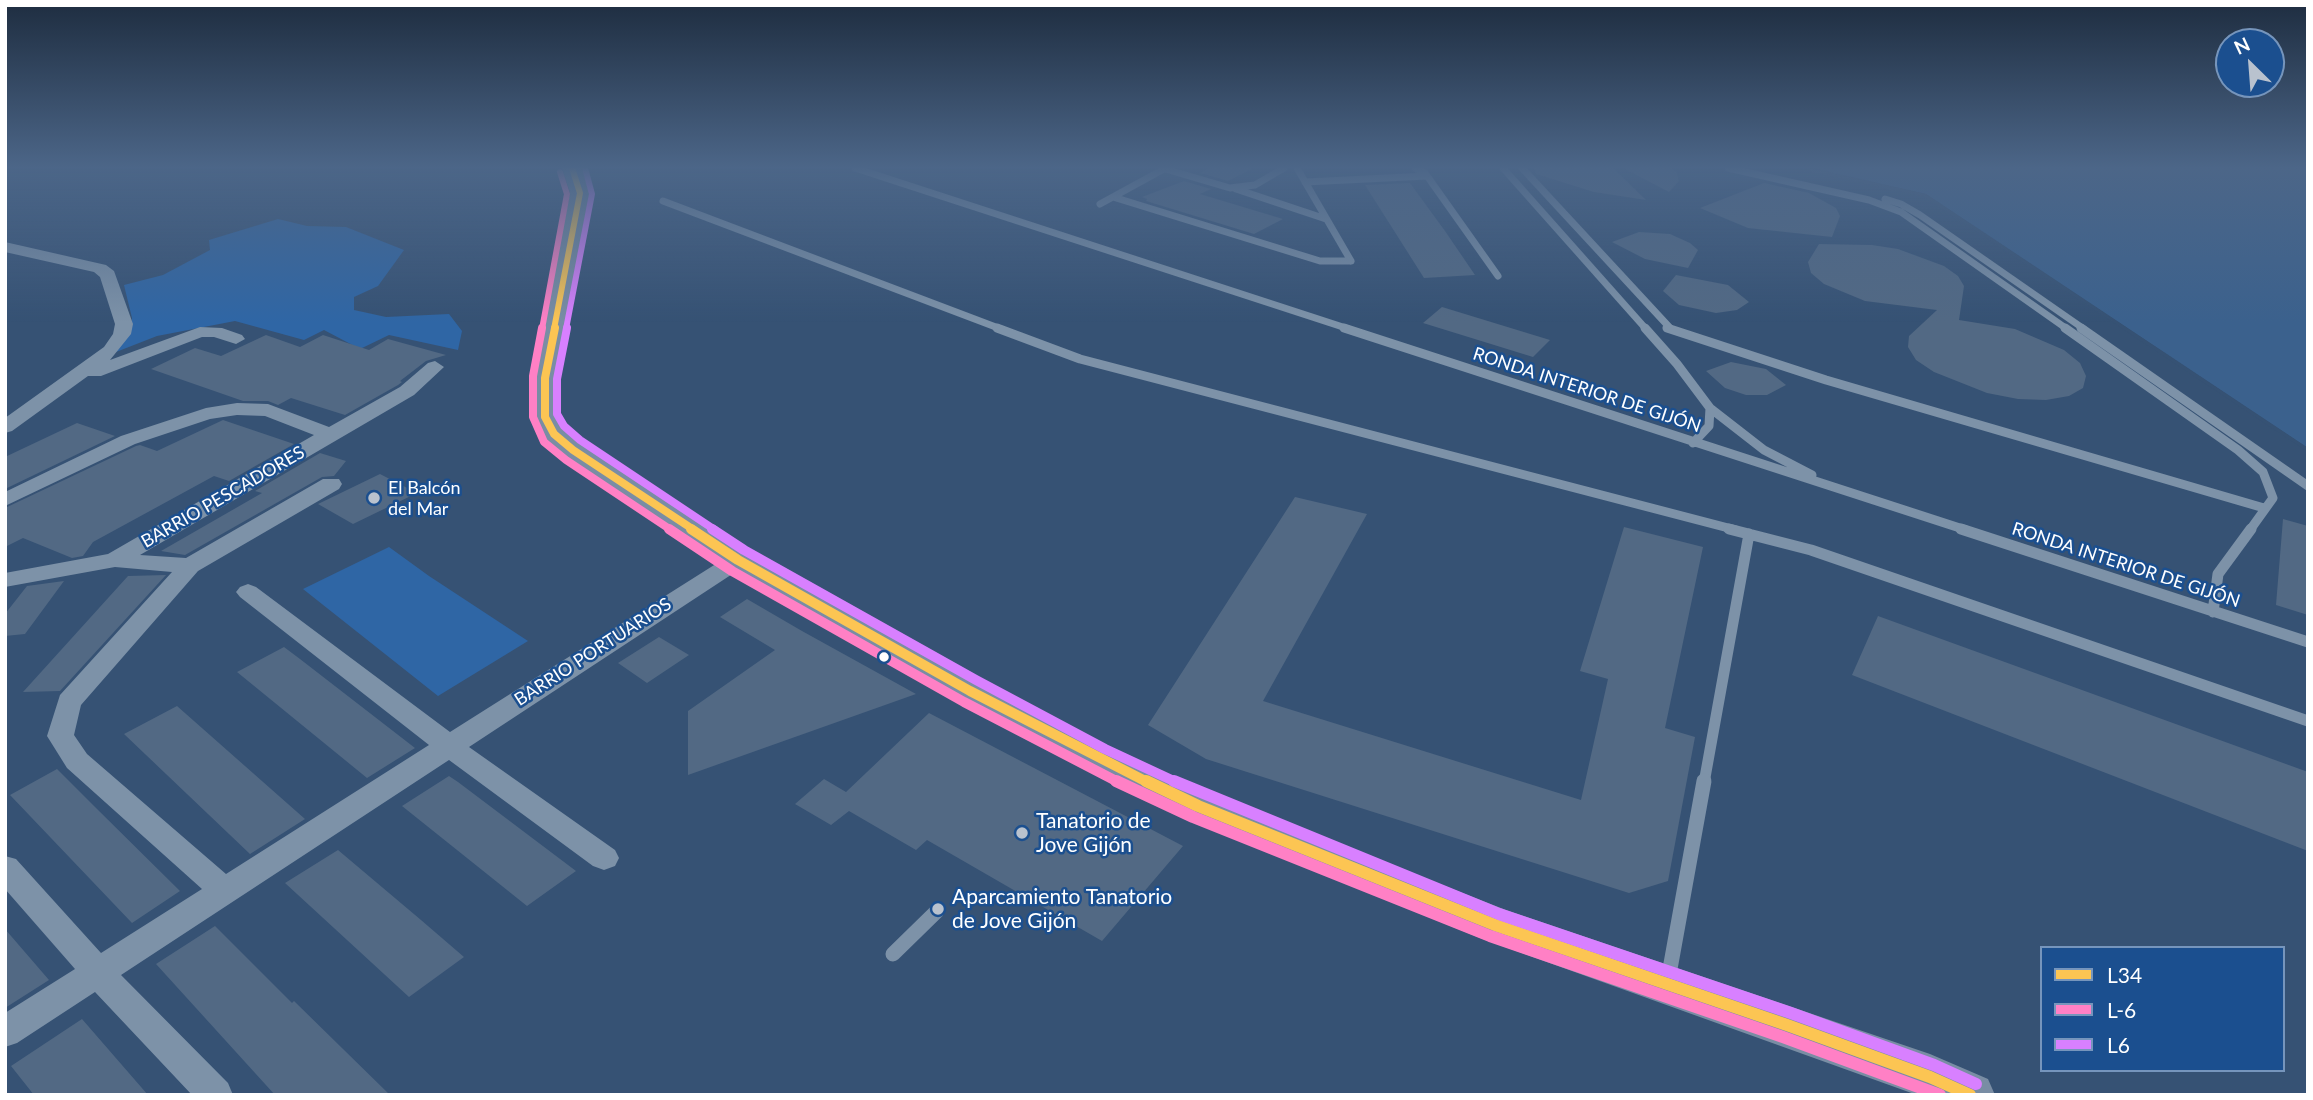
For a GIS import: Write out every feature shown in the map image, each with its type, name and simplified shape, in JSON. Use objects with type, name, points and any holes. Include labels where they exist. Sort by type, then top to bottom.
[{"type":"street","points":[[575,219],[545,379],[545,417],[554,434],[573,450],[738,560],[1077,747],[1198,806],[1495,925],[1930,1077],[1970,1095]]},
{"type":"street","points":[[5,247],[100,268],[108,275],[124,324],[122,334],[110,351],[5,427]]},
{"type":"street","points":[[68,382],[200,332],[216,332],[236,340]]},
{"type":"street","name":"BARRIO PESCADORES","points":[[115,560],[407,391],[435,367]]},
{"type":"street","name":"BARRIO PESCADORES","points":[[5,500],[128,440],[206,414],[237,409],[268,410],[330,434]]},
{"type":"street","points":[[223,890],[77,761],[60,736],[69,702],[190,566],[331,484]]},
{"type":"street","name":"BARRIO PESCADORES","points":[[5,580],[115,560],[190,566]]},
{"type":"street","name":"BARRIO PORTUARIOS","points":[[5,1032],[450,747],[644,618],[738,560]]},
{"type":"street","points":[[248,592],[450,747],[604,858]]},
{"type":"street","points":[[5,868],[98,973],[216,1095]]},
{"type":"lane","points":[[711,219],[1080,359],[1811,550],[2308,721]]},
{"type":"lane","name":"RONDA INTERIOR DE GIJÓN","points":[[1011,219],[2308,642]]},
{"type":"lane","points":[[1185,219],[1320,261],[1351,261],[1326,219]]},
{"type":"lane","points":[[1458,219],[1498,276]]},
{"type":"lane","points":[[1549,219],[1677,364],[1710,408],[1764,450],[1836,488]]},
{"type":"lane","points":[[1569,219],[1667,328],[1826,380],[2264,508]]},
{"type":"lane","points":[[1911,219],[2238,450],[2263,472],[2273,498],[2218,574],[2213,612]]},
{"type":"lane","points":[[1923,219],[2308,486]]},
{"type":"lane","points":[[1693,443],[1709,426],[1710,408]]},
{"type":"lane","points":[[1667,983],[1749,534]]},
{"type":"lane","points":[[893,954],[937,911]]},
{"type":"shaded area","points":[[279,219],[307,226],[346,227],[404,250],[378,286],[354,297],[354,310],[386,317],[449,314],[462,331],[458,350],[389,335],[360,349],[324,330],[304,340],[235,321],[157,336],[116,352],[131,329],[132,318],[124,285],[163,275],[210,250],[209,240]]},
{"type":"shaded area","points":[[1964,219],[2308,219],[2308,448]]},
{"type":"shaded area","points":[[389,547],[528,641],[438,696],[303,589]]},
{"type":"pier","points":[[1958,219],[1964,219],[2308,448],[2308,452]]},
{"type":"building","points":[[1206,219],[1282,219],[1254,234]]},
{"type":"building","points":[[1387,219],[1436,219],[1475,275],[1424,278]]},
{"type":"building","points":[[1727,219],[1839,219],[1832,237],[1748,228]]},
{"type":"building","points":[[1639,232],[1670,234],[1690,243],[1698,250],[1688,268],[1645,259],[1612,242]]},
{"type":"building","points":[[1819,244],[1872,245],[1898,249],[1944,266],[1958,276],[1964,286],[1959,320],[2015,329],[2064,350],[2080,363],[2086,376],[2083,388],[2069,396],[2046,400],[2018,399],[1987,393],[1934,372],[1916,360],[1908,347],[1909,336],[1937,310],[1865,301],[1824,284],[1811,273],[1808,262]]},
{"type":"building","points":[[1676,275],[1728,285],[1749,302],[1737,310],[1716,313],[1679,305],[1663,291]]},
{"type":"building","points":[[1442,307],[1550,340],[1533,357],[1423,323]]},
{"type":"building","points":[[266,335],[300,347],[323,335],[369,350],[388,339],[446,355],[426,361],[398,385],[345,415],[291,398],[278,405],[268,401],[243,401],[151,369],[195,348],[221,356]]},
{"type":"building","points":[[1731,362],[1766,369],[1786,385],[1767,395],[1746,395],[1725,388],[1706,371]]},
{"type":"building","points":[[223,420],[294,444],[229,481],[214,476],[93,542],[83,556],[72,558],[23,538],[5,547],[5,508],[136,446],[157,451]]},
{"type":"building","points":[[77,423],[115,436],[5,489],[5,457]]},
{"type":"building","points":[[320,453],[346,461],[334,476],[322,477],[185,555],[161,551],[262,493],[255,491]]},
{"type":"building","name":"El Balcón del Mar","points":[[380,474],[417,493],[353,524],[318,504]]},
{"type":"building","points":[[1295,497],[1367,514],[1263,701],[1581,800],[1608,679],[1580,671],[1624,527],[1703,547],[1665,728],[1695,737],[1668,881],[1629,893],[1206,759],[1148,725]]},
{"type":"building","points":[[2283,519],[2308,526],[2308,615],[2276,605]]},
{"type":"building","points":[[166,575],[60,691],[23,692],[128,576]]},
{"type":"building","points":[[64,581],[25,634],[5,636],[5,614],[27,586]]},
{"type":"building","points":[[747,599],[916,694],[688,775],[688,711],[775,650],[720,617]]},
{"type":"building","points":[[1878,616],[2308,772],[2308,851],[1852,675]]},
{"type":"building","points":[[659,637],[689,655],[647,683],[618,663]]},
{"type":"building","points":[[284,647],[415,748],[367,778],[237,672]]},
{"type":"building","points":[[177,706],[305,819],[250,854],[124,734]]},
{"type":"building","name":"Tanatorio de Jove Gijón","points":[[929,713],[1183,846],[1102,941],[927,840],[916,850],[849,811],[831,825],[795,804],[824,779],[846,792]]},
{"type":"building","points":[[57,769],[180,891],[132,923],[10,795]]},
{"type":"building","points":[[449,776],[576,871],[527,906],[402,806]]},
{"type":"building","points":[[338,850],[464,957],[409,997],[285,883]]},
{"type":"building","points":[[215,926],[390,1095],[275,1095],[156,964]]},
{"type":"building","points":[[5,929],[49,980],[5,1008]]},
{"type":"building","points":[[82,1019],[148,1095],[34,1095],[11,1066]]},
{"type":"transit line","name":"L-6","points":[[562,219],[533,376],[533,417],[544,442],[566,460],[732,571],[964,702],[1094,771],[1193,817],[1490,936],[1783,1037],[1940,1095]]},
{"type":"transit line","name":"L34","points":[[575,219],[545,378],[545,417],[554,434],[573,450],[738,560],[970,691],[1100,760],[1198,806],[1495,925],[1787,1025],[1930,1077],[1970,1095]]},
{"type":"transit line","name":"L6","points":[[587,219],[557,379],[557,414],[564,426],[580,440],[744,550],[1105,749],[1203,795],[1499,914],[1791,1013],[1934,1065],[1976,1084]]},
{"type":"place","name":"El Balcón del Mar","points":[[374,498]]},
{"type":"place","name":"Tanatorio de Jove Gijón","points":[[1022,833]]},
{"type":"place","name":"Aparcamiento Tanatorio de Jove Gijón","points":[[938,909]]}]
